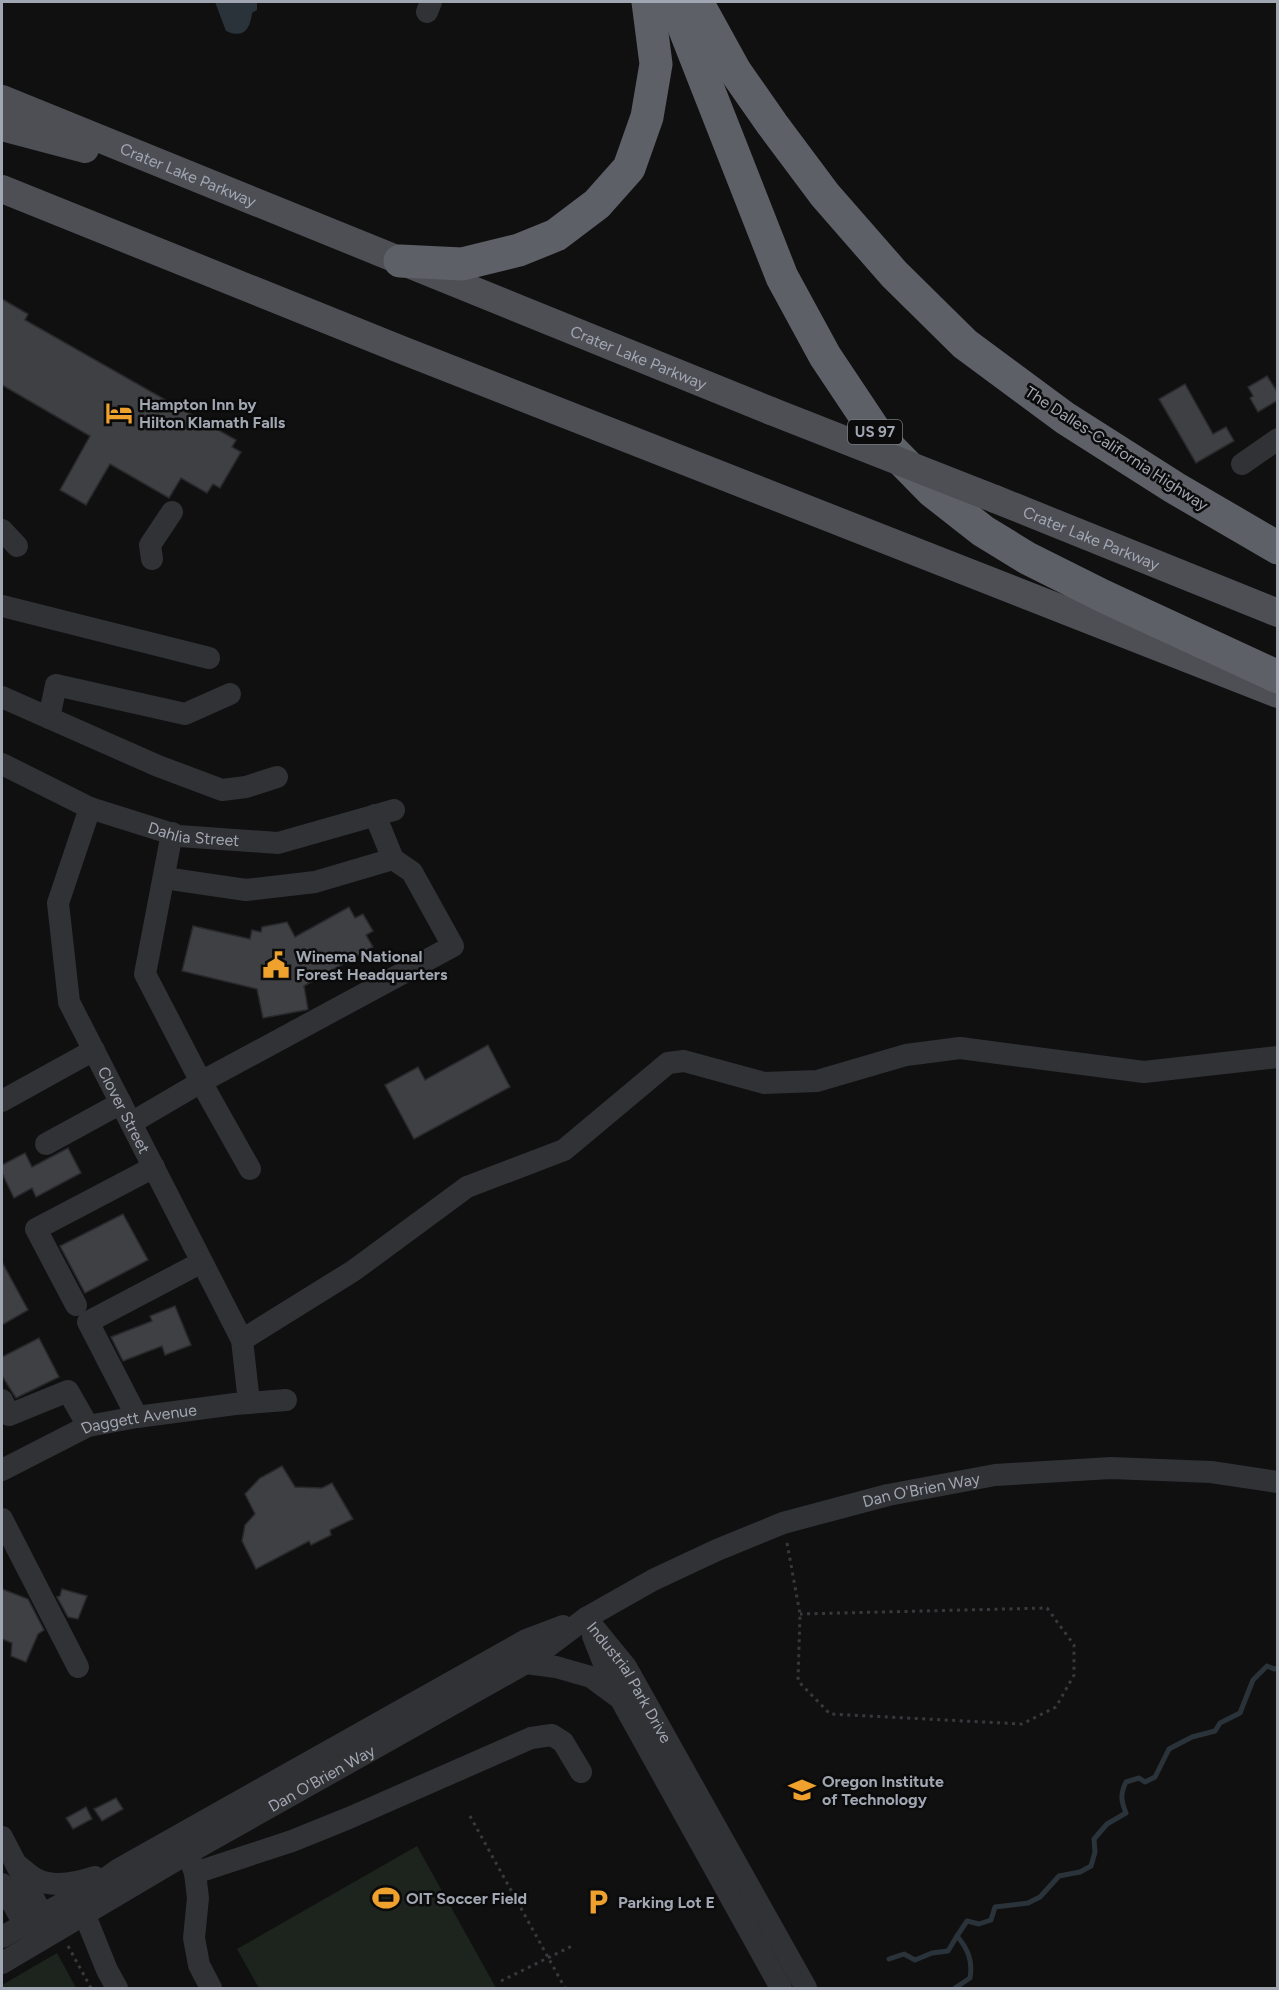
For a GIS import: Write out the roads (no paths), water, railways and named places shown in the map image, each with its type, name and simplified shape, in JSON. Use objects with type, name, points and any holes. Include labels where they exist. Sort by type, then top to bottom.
[{"type":"highway","points":[[400,261],[462,264],[519,250],[556,235],[597,204],[628,168],[647,117],[656,64],[648,2]]},
{"type":"highway","name":"US 97","points":[[674,2],[782,277],[825,356],[879,437],[932,491],[983,531],[1027,558],[1278,677]]},
{"type":"highway","name":"The Dalles-California Highway","points":[[697,2],[735,71],[825,195],[894,274],[965,344],[1065,418],[1175,488],[1278,548]]},
{"type":"main road","name":"Crater Lake Parkway","points":[[2,99],[771,411],[1278,613]]},
{"type":"main road","points":[[2,127],[92,151],[140,155]]},
{"type":"main road","points":[[2,189],[424,359],[1278,694]]},
{"type":"street","points":[[1242,464],[1278,439]]},
{"type":"street","points":[[152,559],[150,545],[172,512]]},
{"type":"street","points":[[2,530],[17,546]]},
{"type":"street","points":[[2,606],[209,658]]},
{"type":"street","points":[[49,718],[56,685],[185,714],[230,694]]},
{"type":"street","points":[[2,697],[158,766],[222,790],[246,787],[277,777]]},
{"type":"street","name":"Dahlia Street","points":[[2,764],[90,808],[179,836],[278,843],[385,812],[393,859]]},
{"type":"street","name":"Clover Street","points":[[90,808],[58,903],[69,1002],[242,1340],[249,1402]]},
{"type":"street","points":[[172,833],[144,974],[250,1169]]},
{"type":"street","points":[[46,1144],[201,1082],[453,946],[412,872],[393,859],[315,882],[246,890],[164,878]]},
{"type":"street","points":[[242,1340],[353,1271],[467,1187],[564,1150],[668,1063],[684,1060],[764,1083],[817,1081],[906,1055],[960,1048],[1144,1072],[1278,1057]]},
{"type":"street","points":[[2,1101],[94,1050]]},
{"type":"street","points":[[76,1305],[36,1229],[153,1167]]},
{"type":"street","points":[[138,1417],[88,1322],[202,1262]]},
{"type":"street","points":[[2,1400],[9,1415],[68,1391],[88,1426]]},
{"type":"street","name":"Daggett Avenue","points":[[2,1470],[88,1426],[249,1402],[286,1400]]},
{"type":"street","name":"Dan O'Brien Way","points":[[43,1928],[84,1913],[526,1663],[586,1618],[653,1580],[783,1523],[888,1495],[995,1475],[1111,1468],[1211,1472],[1278,1482]]},
{"type":"street","points":[[2,1519],[78,1667]]},
{"type":"street","name":"Dan O'Brien Way","points":[[43,1928],[119,1869],[187,1854],[526,1640],[586,1618]]},
{"type":"street","name":"Industrial Park Drive","points":[[586,1618],[620,1698],[780,1989]]},
{"type":"street","name":"Industrial Park Drive","points":[[586,1618],[626,1667],[806,1989]]},
{"type":"street","points":[[526,1663],[556,1667],[591,1677],[620,1698]]},
{"type":"street","points":[[211,1989],[199,1965],[194,1938],[198,1898],[187,1854],[292,1841],[531,1738],[552,1736],[562,1742],[580,1772]]},
{"type":"street","points":[[2,1837],[43,1928]]},
{"type":"street","points":[[16,1864],[38,1880],[54,1884],[85,1880],[119,1869]]},
{"type":"street","points":[[2,1884],[43,1928]]},
{"type":"street","points":[[84,1913],[117,1989]]},
{"type":"street","points":[[2,1937],[43,1928]]},
{"type":"street","points":[[2,1963],[43,1928]]},
{"type":"waterway","points":[[957,1936],[967,1921],[979,1924],[991,1920],[995,1907],[1028,1903],[1040,1897],[1059,1876],[1080,1872],[1091,1866],[1095,1852],[1094,1839],[1107,1824],[1126,1813],[1122,1798],[1126,1782],[1139,1778],[1145,1782],[1155,1777],[1169,1749],[1192,1737],[1215,1731],[1220,1723],[1240,1713],[1253,1680],[1267,1666],[1278,1668]]},
{"type":"waterway","points":[[889,1959],[904,1954],[915,1960],[932,1953],[948,1951],[957,1936],[969,1956],[971,1972],[970,1978],[955,1988]]},
{"type":"place","name":"Hampton Inn by Hilton Klamath Falls","points":[[119,413]]},
{"type":"place","name":"Winema National Forest Headquarters","points":[[276,965]]},
{"type":"place","name":"Oregon Institute of Technology","points":[[802,1790]]},
{"type":"place","name":"OIT Soccer Field","points":[[386,1898]]},
{"type":"place","name":"Parking Lot E","points":[[598,1902]]}]
